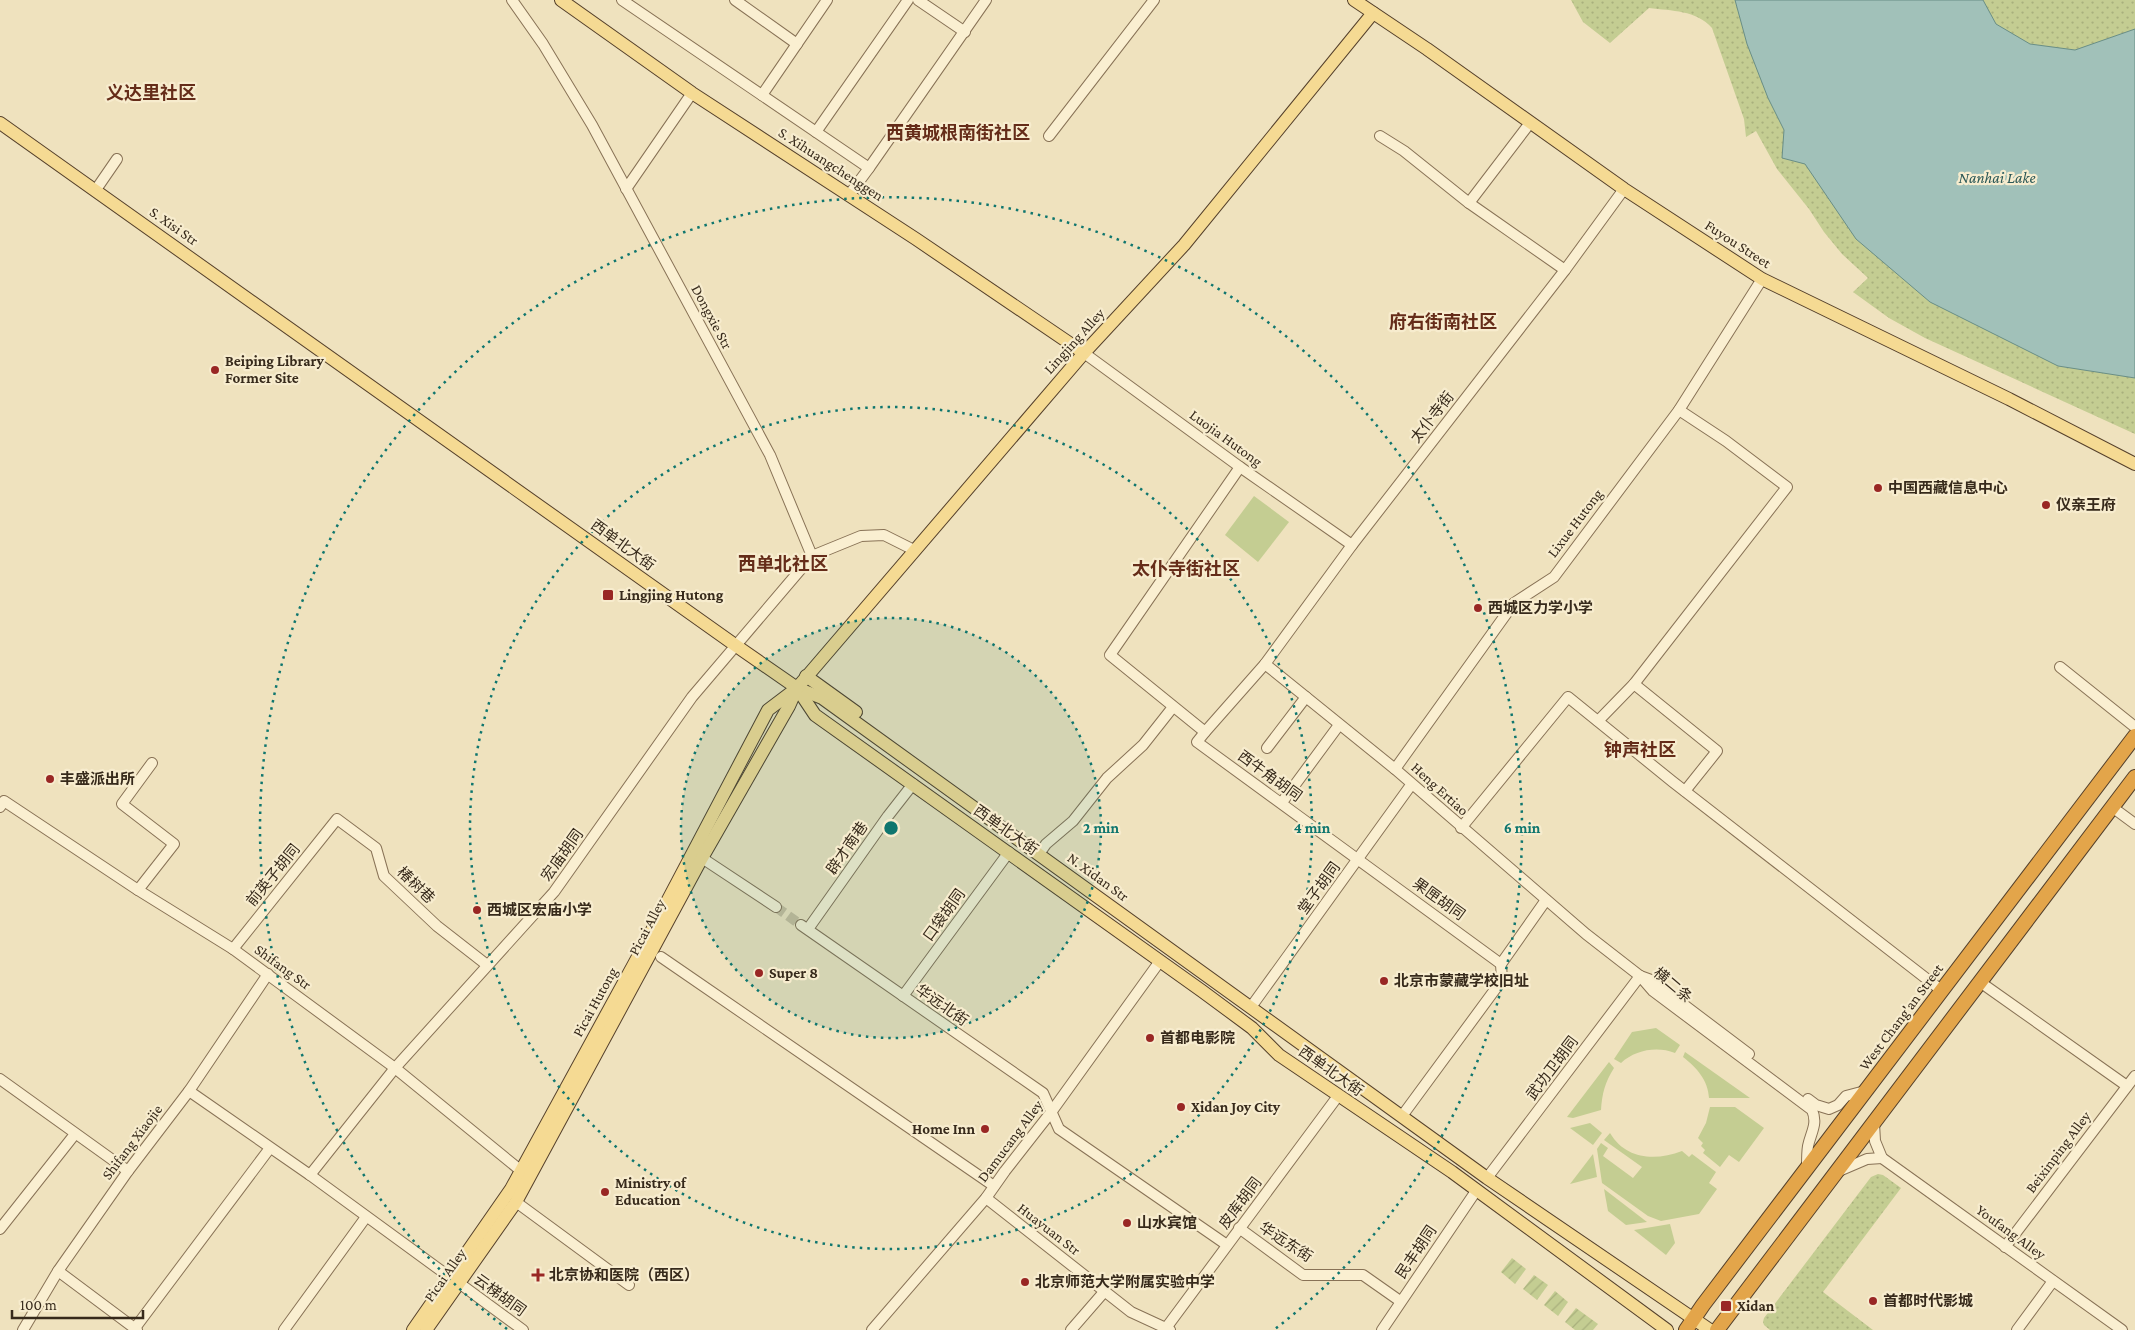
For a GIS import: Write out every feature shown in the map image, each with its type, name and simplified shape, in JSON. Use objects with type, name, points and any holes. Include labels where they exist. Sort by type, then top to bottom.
[{"type":"highway","name":"West Chang'an Street","points":[[1690,1324],[1702,1305],[2135,736]]},
{"type":"highway","points":[[1717,1330],[2135,777]]},
{"type":"main road","name":"S. Xihuangchenggen","points":[[561,0],[692,93],[1084,353]]},
{"type":"main road","name":"Fuyou Street","points":[[1354,0],[1427,49],[1624,189],[1762,279],[2009,398],[2135,464]]},
{"type":"main road","name":"Lingjing Alley","points":[[797,688],[1084,353],[1184,245],[1373,13]]},
{"type":"main road","name":"S. Xisi Str","points":[[0,123],[329,356]]},
{"type":"main road","name":"西单北大街","points":[[329,356],[797,688],[815,715],[1009,852],[1252,1028],[1279,1055],[1476,1191],[1667,1330]]},
{"type":"main road","points":[[806,676],[875,726],[911,763]]},
{"type":"main road","name":"N. Xidan Str","points":[[797,688],[822,698],[1251,1007]]},
{"type":"main road","name":"Picai Alley","points":[[426,1330],[455,1281],[516,1202],[526,1174],[789,706],[797,688]]},
{"type":"main road","name":"Picai Hutong","points":[[414,1330],[455,1281],[511,1189],[526,1174],[768,710],[797,688]]},
{"type":"main road","name":"西单北大街","points":[[1251,1007],[1690,1324],[1710,1330]]},
{"type":"street","name":"Dongxie Str","points":[[512,0],[543,44],[592,125],[770,455],[812,556]]},
{"type":"street","points":[[735,0],[797,44]]},
{"type":"street","points":[[762,95],[827,0]]},
{"type":"street","points":[[816,132],[908,0]]},
{"type":"street","points":[[918,0],[964,32]]},
{"type":"street","points":[[850,196],[986,0]]},
{"type":"street","points":[[1049,136],[1154,0]]},
{"type":"street","points":[[628,2],[869,168]]},
{"type":"street","points":[[626,189],[692,93]]},
{"type":"street","points":[[1469,203],[1530,123]]},
{"type":"street","points":[[1380,136],[1404,151],[1469,203],[1565,270]]},
{"type":"street","points":[[95,191],[117,159]]},
{"type":"street","name":"太仆寺街","points":[[1205,732],[1265,664],[1352,545],[1565,270],[1624,189]]},
{"type":"street","name":"Lixue Hutong","points":[[1394,769],[1514,603],[1554,577],[1679,410],[1762,279]]},
{"type":"street","name":"Luojia Hutong","points":[[1084,353],[1240,467],[1352,545]]},
{"type":"street","points":[[1598,722],[1634,684],[1788,487],[1679,410]]},
{"type":"street","points":[[1205,732],[1110,655],[1240,467]]},
{"type":"street","points":[[735,645],[812,556],[860,536],[884,535],[914,550]]},
{"type":"street","name":"宏庙胡同","points":[[310,1175],[395,1068],[554,892],[692,698],[735,645]]},
{"type":"street","name":"Heng Ertiao","points":[[1265,664],[1394,769],[1586,934],[1640,976]]},
{"type":"street","points":[[2060,667],[2135,727]]},
{"type":"street","points":[[1634,684],[1716,751],[1685,791]]},
{"type":"street","points":[[1267,748],[1306,697]]},
{"type":"street","points":[[1461,828],[1568,697],[1685,791],[1941,990]]},
{"type":"street","points":[[1039,854],[1046,844],[1073,821],[1107,778],[1143,745],[1173,707]]},
{"type":"street","points":[[1283,801],[1339,725]]},
{"type":"street","name":"西牛角胡同","points":[[1205,732],[1197,742],[1359,859]]},
{"type":"street","points":[[138,890],[174,844],[122,804],[152,762]]},
{"type":"street","name":"辟才南巷","points":[[805,927],[913,784]]},
{"type":"street","name":"堂子胡同","points":[[1251,1007],[1359,859],[1410,784]]},
{"type":"street","name":"Shifang Str","points":[[2,804],[233,949],[395,1068],[526,1174]]},
{"type":"street","points":[[2112,807],[2135,824]]},
{"type":"street","name":"椿树巷","points":[[337,819],[376,848],[384,876],[437,926],[487,965]]},
{"type":"street","name":"前英子胡同","points":[[233,949],[337,819]]},
{"type":"street","name":"口袋胡同","points":[[903,996],[1009,852]]},
{"type":"street","points":[[702,858],[776,907]]},
{"type":"street","name":"果匣胡同","points":[[1359,859],[1501,964]]},
{"type":"street","points":[[1402,1116],[1502,980],[1501,964],[1546,900]]},
{"type":"street","name":"华远北街","points":[[805,927],[1044,1093],[1059,1129],[1227,1246]]},
{"type":"street","points":[[661,957],[994,1186]]},
{"type":"street","name":"Damucang Alley","points":[[872,1330],[986,1198],[1052,1111],[1160,961]]},
{"type":"street","name":"Shifang Xiaojie","points":[[23,1330],[58,1271],[128,1171],[189,1091],[268,974]]},
{"type":"street","name":"横二条","points":[[1640,976],[1651,980],[1816,1105],[1829,1109],[1838,1105],[1846,1096],[1865,1091]]},
{"type":"street","name":"横二条","points":[[1640,976],[1653,991],[1812,1110],[1815,1117],[1814,1133],[1808,1145],[1807,1167]]},
{"type":"street","name":"武功卫胡同","points":[[1488,1178],[1640,976]]},
{"type":"street","points":[[1980,982],[2127,1086]]},
{"type":"street","name":"Beixinping Alley","points":[[2005,1247],[2135,1076]]},
{"type":"street","points":[[0,1078],[128,1171]]},
{"type":"street","name":"云梯胡同","points":[[189,1091],[310,1175],[523,1330]]},
{"type":"street","name":"皮库胡同","points":[[1168,1329],[1239,1228],[1338,1096]]},
{"type":"street","points":[[1839,1171],[1866,1159],[1882,1158],[1875,1141],[1874,1122]]},
{"type":"street","points":[[0,1229],[75,1134]]},
{"type":"street","points":[[58,1271],[136,1329],[270,1148]]},
{"type":"street","name":"Youfang Alley","points":[[1882,1158],[2122,1330]]},
{"type":"street","name":"民丰胡同","points":[[1382,1330],[1476,1191]]},
{"type":"street","name":"Huayuan Str","points":[[986,1198],[1131,1312],[1168,1329]]},
{"type":"street","points":[[516,1202],[629,1285]]},
{"type":"street","points":[[284,1330],[366,1217]]},
{"type":"street","name":"华远东街","points":[[1239,1228],[1303,1275],[1363,1274],[1400,1301]]},
{"type":"street","points":[[2017,1330],[2053,1281]]},
{"type":"street","points":[[1071,1330],[1104,1292]]},
{"type":"green space","name":"Nanhai Lake","points":[[1571,0],[2135,0],[2135,434],[1925,338],[1889,318],[1853,292],[1868,278],[1842,254],[1824,232],[1809,209],[1777,169],[1756,131],[1746,137],[1744,119],[1712,28],[1706,22],[1683,12],[1649,8],[1610,43],[1583,22]]},
{"type":"green space","points":[[1254,496],[1289,522],[1258,562],[1225,535]]},
{"type":"green space","points":[[1656,1028],[1680,1045],[1675,1053],[1661,1050],[1646,1050],[1633,1055],[1621,1063],[1614,1059],[1632,1032]]},
{"type":"green space","points":[[1685,1052],[1750,1098],[1709,1098],[1701,1075],[1683,1057]]},
{"type":"green space","points":[[1609,1062],[1614,1068],[1604,1088],[1601,1110],[1573,1118],[1567,1117]]},
{"type":"green space","points":[[1710,1107],[1735,1107],[1764,1128],[1739,1162],[1729,1155],[1720,1167],[1703,1153],[1705,1150],[1701,1146],[1703,1143],[1698,1138],[1706,1123]]},
{"type":"green space","points":[[1590,1123],[1602,1133],[1593,1145],[1570,1128]]},
{"type":"green space","points":[[1610,1133],[1624,1149],[1642,1156],[1662,1156],[1682,1151],[1689,1157],[1692,1154],[1716,1172],[1709,1183],[1717,1189],[1699,1214],[1661,1221],[1648,1216],[1602,1183],[1597,1149],[1601,1143],[1608,1148],[1603,1156],[1633,1178],[1642,1167],[1604,1140]]},
{"type":"green space","points":[[1593,1154],[1597,1177],[1570,1184]]},
{"type":"green space","points":[[1878,1174],[1883,1175],[1901,1188],[1823,1292],[1873,1330],[1770,1330],[1764,1325],[1764,1318],[1871,1177]]},
{"type":"green space","points":[[1604,1189],[1647,1222],[1626,1225],[1608,1211]]},
{"type":"green space","points":[[1670,1224],[1675,1243],[1666,1255],[1634,1230]]},
{"type":"green space","points":[[1512,1258],[1526,1269],[1515,1284],[1501,1272]]},
{"type":"green space","points":[[1534,1275],[1548,1285],[1537,1300],[1523,1289]]},
{"type":"green space","points":[[1555,1291],[1568,1302],[1558,1316],[1544,1305]]},
{"type":"green space","points":[[1576,1308],[1598,1324],[1593,1330],[1575,1330],[1565,1322]]},
{"type":"water","name":"Nanhai Lake","points":[[1735,0],[1983,0],[1996,24],[2030,44],[2075,50],[2135,29],[2135,378],[2058,366],[1930,302],[1856,239],[1805,164],[1782,158],[1784,130],[1768,98],[1747,44]]},
{"type":"tunnel","points":[[776,907],[801,925]]},
{"type":"place","name":"Beiping Library Former Site","points":[[215,370]]},
{"type":"place","name":"中国西藏信息中心","points":[[1878,488]]},
{"type":"place","name":"仪亲王府","points":[[2046,505]]},
{"type":"place","name":"Lingjing Hutong","points":[[608,595]]},
{"type":"place","name":"西城区力学小学","points":[[1478,608]]},
{"type":"place","name":"丰盛派出所","points":[[50,779]]},
{"type":"place","name":"西城区宏庙小学","points":[[477,910]]},
{"type":"place","name":"Super 8","points":[[759,973]]},
{"type":"place","name":"北京市蒙藏学校旧址","points":[[1384,981]]},
{"type":"place","name":"首都电影院","points":[[1150,1038]]},
{"type":"place","name":"Xidan Joy City","points":[[1181,1107]]},
{"type":"place","name":"Home Inn","points":[[985,1129]]},
{"type":"place","name":"Ministry of Education","points":[[605,1192]]},
{"type":"place","name":"山水宾馆","points":[[1127,1223]]},
{"type":"place","name":"北京协和医院（西区）","points":[[538,1275]]},
{"type":"place","name":"北京师范大学附属实验中学","points":[[1025,1282]]},
{"type":"place","name":"首都时代影城","points":[[1873,1301]]},
{"type":"place","name":"Xidan","points":[[1726,1306]]},
{"type":"district","name":"义达里社区","points":[[151,93]]},
{"type":"district","name":"西黄城根南街社区","points":[[958,133]]},
{"type":"district","name":"府右街南社区","points":[[1443,322]]},
{"type":"district","name":"西单北社区","points":[[783,564]]},
{"type":"district","name":"太仆寺街社区","points":[[1186,569]]},
{"type":"district","name":"钟声社区","points":[[1640,750]]}]
